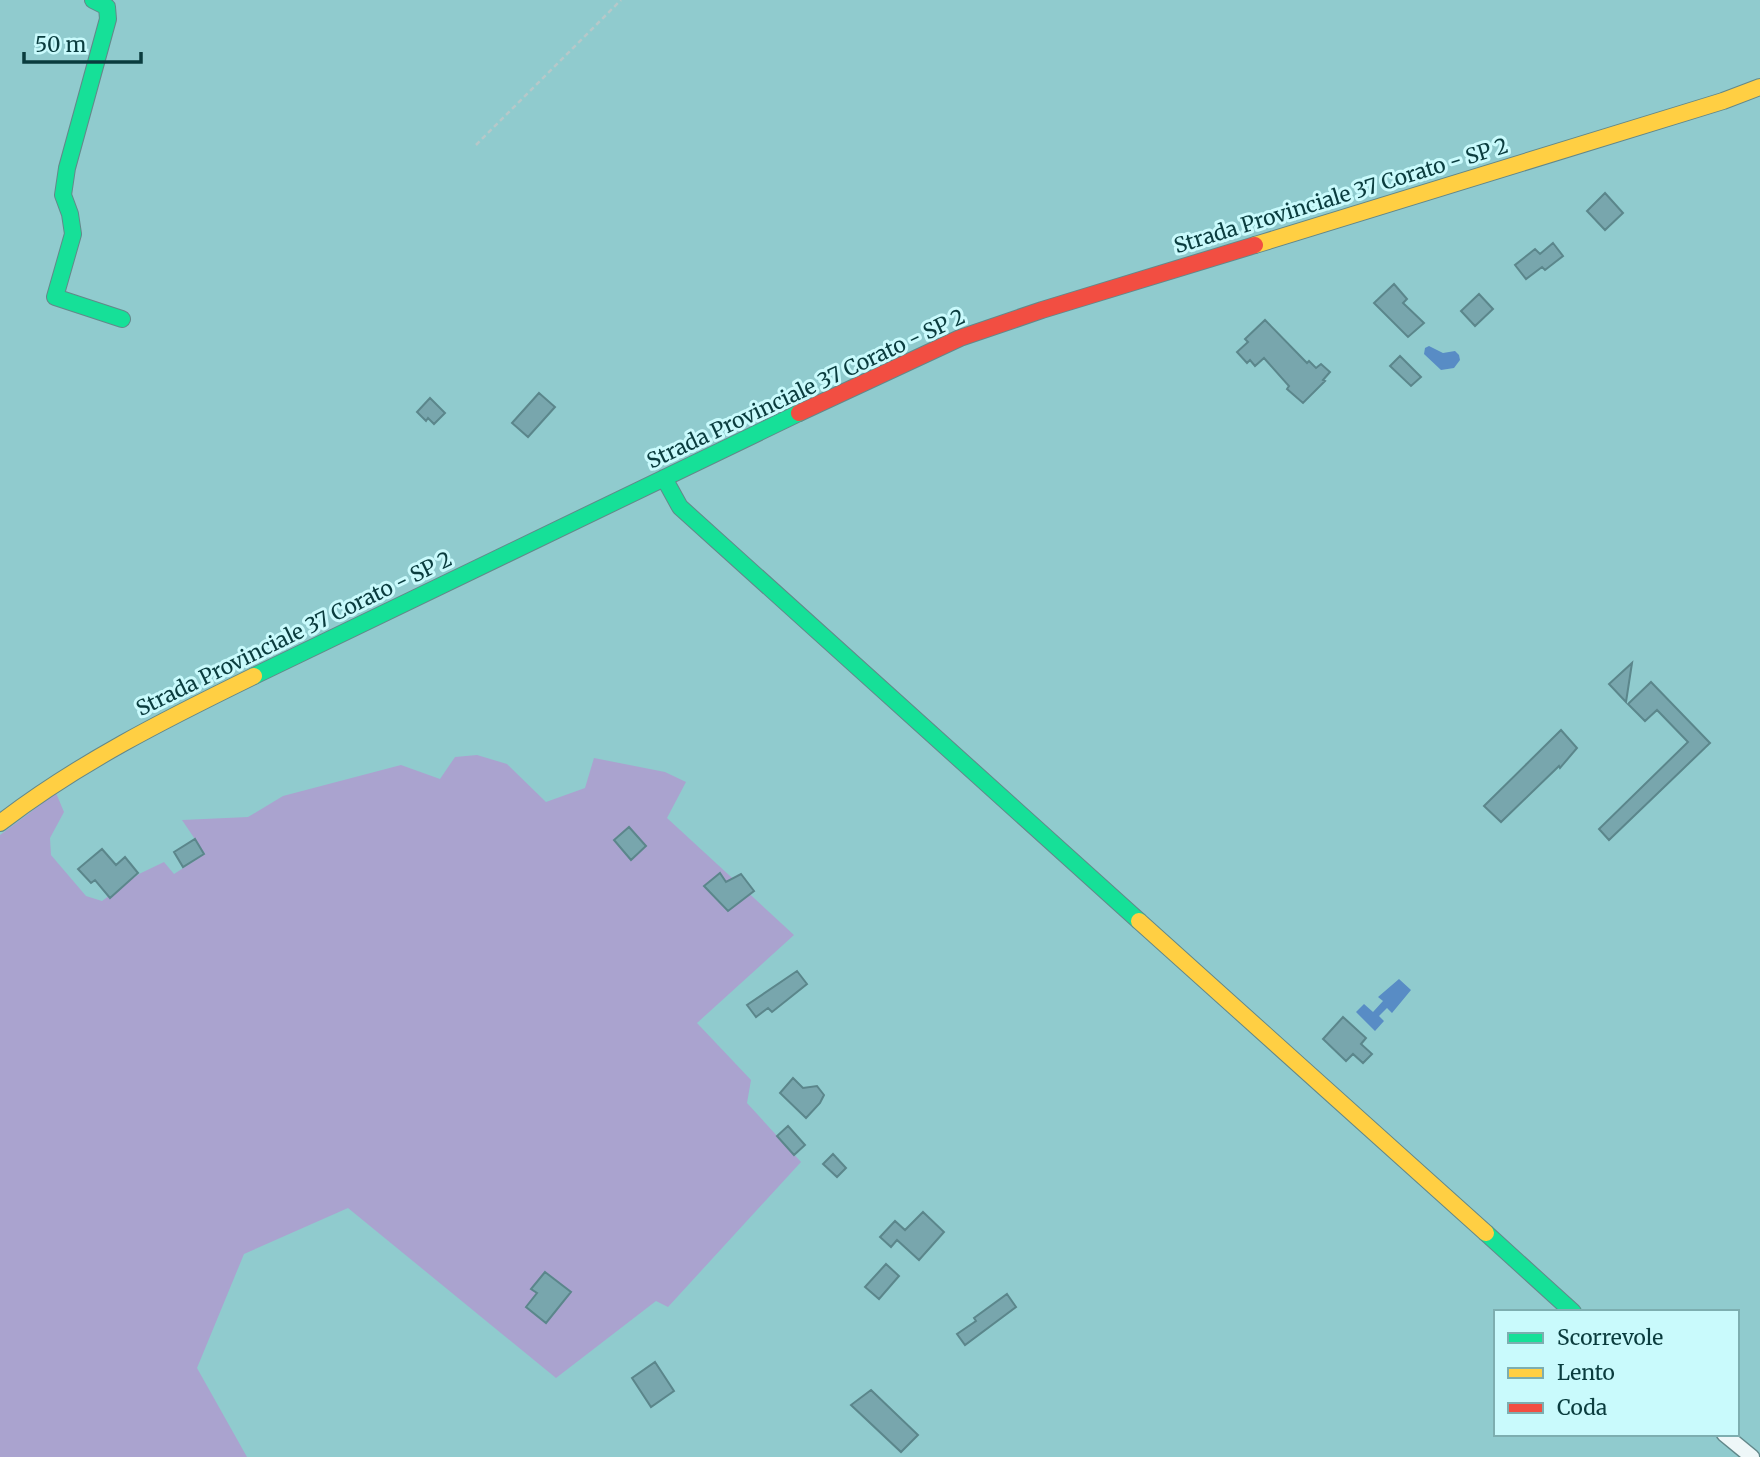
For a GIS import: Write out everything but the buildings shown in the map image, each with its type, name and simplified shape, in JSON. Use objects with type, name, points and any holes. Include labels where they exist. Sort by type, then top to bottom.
[{"type":"main road","points":[[93,0],[107,7],[108,19],[67,168],[62,195],[70,214],[73,234],[55,297],[122,319]]},
{"type":"main road","name":"Strada Provinciale 37 Corato - SP 2","points":[[0,823],[70,773],[131,737],[907,361],[972,334],[1042,310],[1723,102],[1760,87]]},
{"type":"main road","points":[[664,478],[680,508],[1571,1310]]},
{"type":"street","points":[[1726,1436],[1752,1457]]},
{"type":"path","points":[[476,145],[621,0]]},
{"type":"shaded area","points":[[477,755],[507,764],[546,802],[585,788],[594,758],[665,772],[686,782],[667,818],[794,935],[697,1023],[751,1080],[747,1103],[801,1162],[668,1307],[656,1301],[556,1378],[348,1208],[244,1254],[197,1368],[247,1457],[0,1457],[0,835],[56,793],[64,812],[50,838],[51,855],[86,896],[102,901],[139,874],[164,862],[174,874],[205,854],[182,820],[248,817],[283,796],[401,765],[440,779],[455,757]]},
{"type":"water","points":[[1429,346],[1443,353],[1455,351],[1460,360],[1454,368],[1441,370],[1424,354],[1425,348]]},
{"type":"water","points":[[1399,979],[1411,990],[1392,1013],[1387,1008],[1379,1016],[1384,1021],[1375,1031],[1356,1012],[1364,1004],[1373,1012],[1383,1001],[1378,997]]},
{"type":"traffic: fast","points":[[93,0],[107,7],[108,19],[67,168],[63,195],[73,234],[55,297],[122,319]]},
{"type":"traffic: fast","points":[[254,676],[799,413]]},
{"type":"traffic: fast","points":[[664,478],[680,507],[1139,921]]},
{"type":"traffic: fast","points":[[1486,1233],[1571,1310]]},
{"type":"traffic: slow","points":[[1255,245],[1723,101],[1760,87]]},
{"type":"traffic: slow","points":[[0,823],[91,761],[254,676]]},
{"type":"traffic: slow","points":[[1139,921],[1486,1233]]},
{"type":"traffic: jam","points":[[799,413],[960,338],[1255,245]]}]
